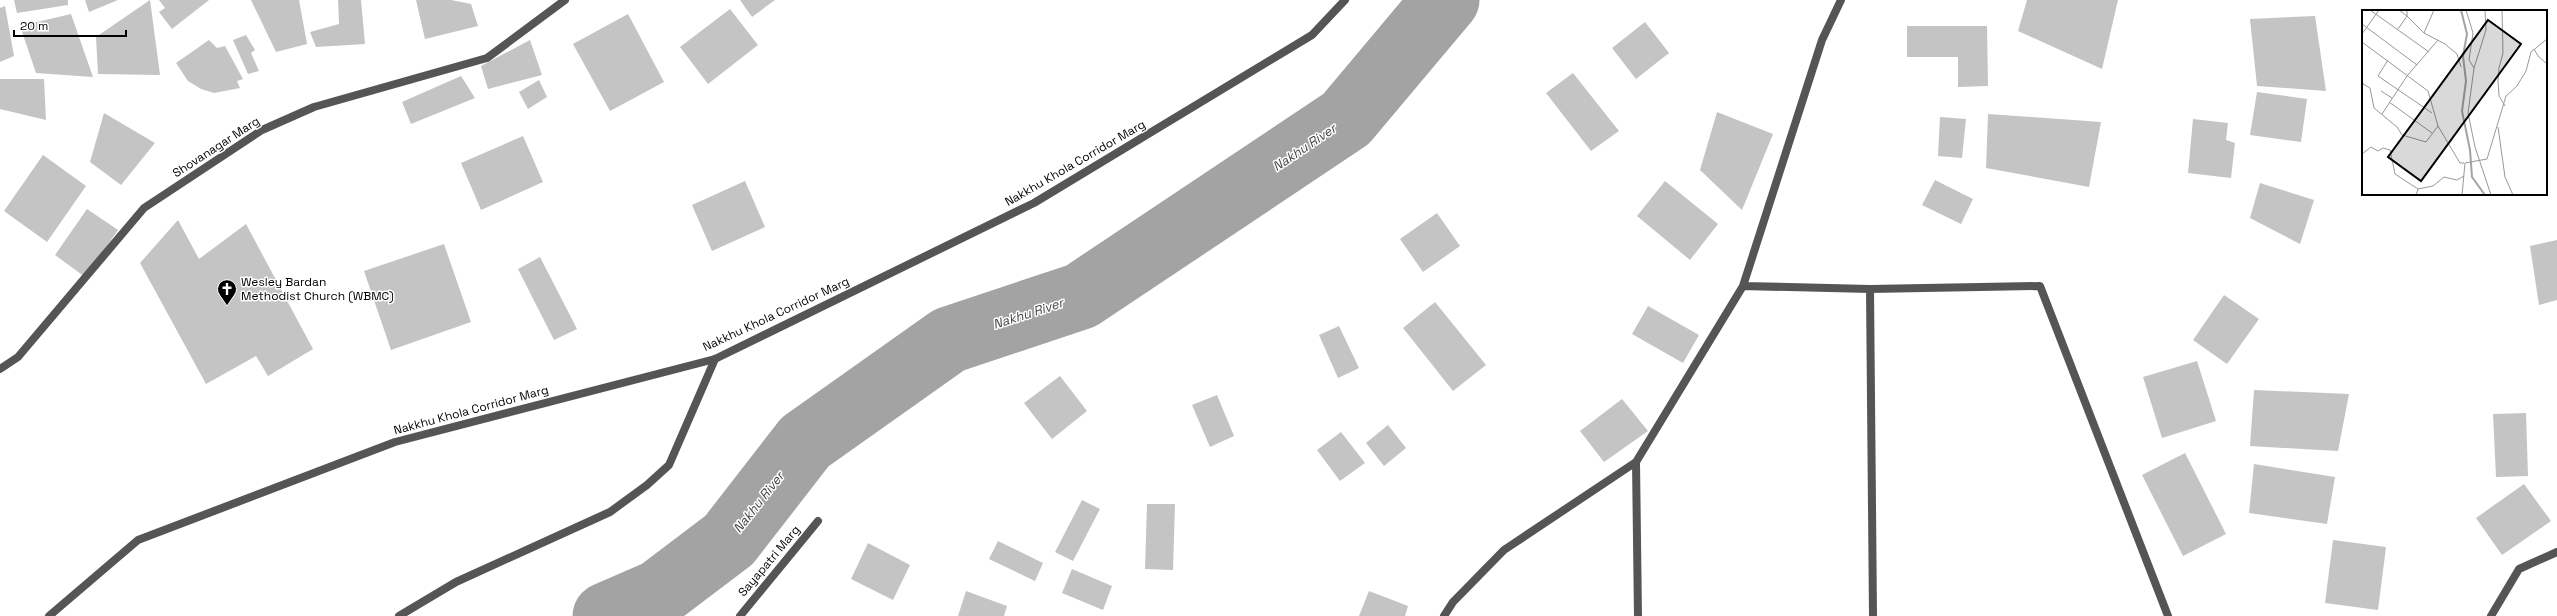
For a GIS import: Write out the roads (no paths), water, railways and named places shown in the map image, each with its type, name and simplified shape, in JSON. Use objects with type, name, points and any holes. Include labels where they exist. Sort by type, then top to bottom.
[{"type":"street","name":"Shovanagar Marg","points":[[0,369],[18,357],[144,208],[262,130],[314,107],[487,58],[566,0]]},
{"type":"street","name":"Nakkhu Khola Corridor Marg","points":[[49,616],[138,540],[395,442],[714,359],[1034,203],[1312,35],[1345,0]]},
{"type":"street","points":[[1444,616],[1453,602],[1504,550],[1636,462],[1743,286],[1822,40],[1841,0]]},
{"type":"street","points":[[1743,286],[1870,289],[2040,286],[2168,616]]},
{"type":"street","points":[[1870,289],[1872,616]]},
{"type":"street","points":[[399,616],[456,582],[610,512],[647,485],[669,465],[714,359]]},
{"type":"street","points":[[1636,462],[1638,616]]},
{"type":"street","name":"Sayapatri Marg","points":[[740,616],[818,521]]},
{"type":"street","points":[[2491,616],[2519,569],[2557,552]]},
{"type":"waterway","name":"Nakhu River","points":[[606,616],[659,593],[729,540],[805,442],[949,340],[1081,296],[1346,119],[1446,0]]},
{"type":"place","name":"Wesley Bardan Methodist Church (WBMC)","points":[[227,306]]}]
